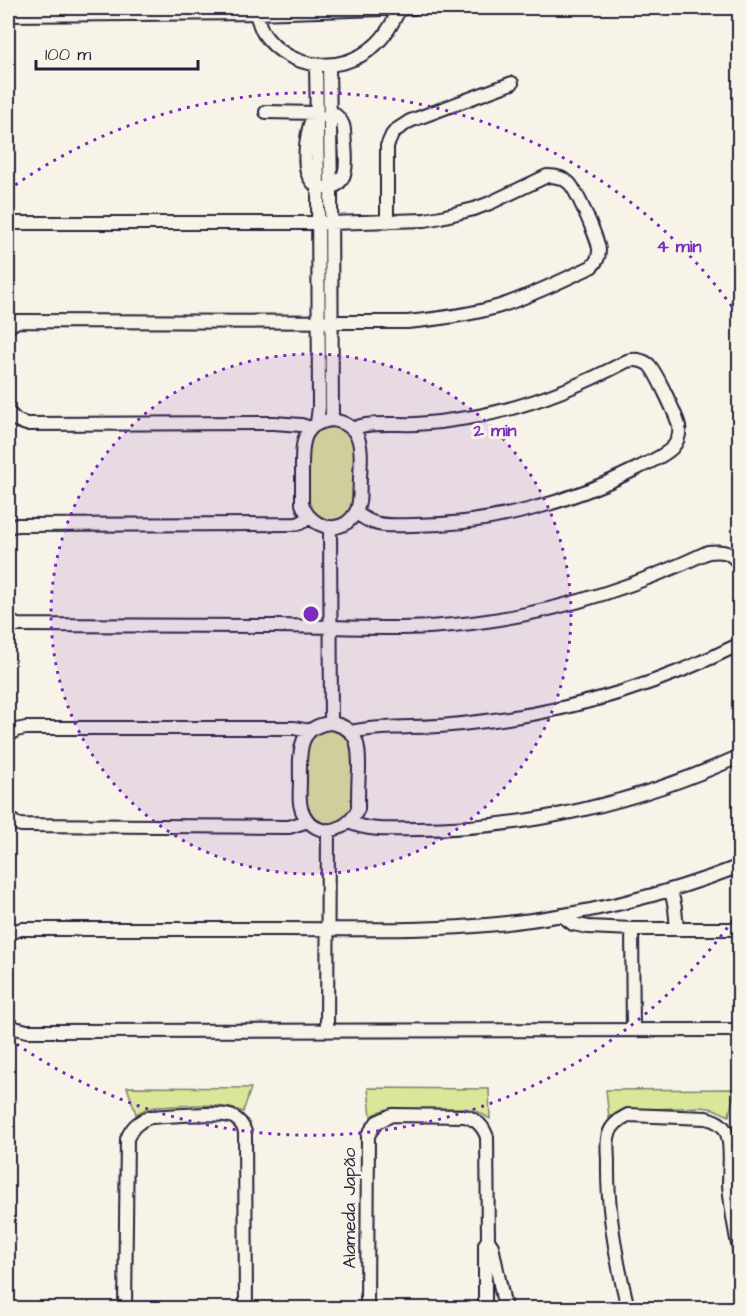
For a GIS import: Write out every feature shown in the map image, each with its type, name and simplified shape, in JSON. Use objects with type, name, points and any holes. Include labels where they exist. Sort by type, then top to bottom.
[{"type":"street","points":[[256,12],[262,31],[275,46],[291,57],[316,65],[329,65],[349,61],[375,46],[388,30],[400,8]]},
{"type":"street","points":[[8,15],[414,8]]},
{"type":"street","points":[[8,412],[16,420],[26,424],[274,423],[314,426],[332,420],[340,421],[353,429],[361,450],[359,506],[356,513],[345,524],[322,526],[309,518],[302,504],[302,448],[306,434],[314,426],[318,322],[316,65]]},
{"type":"street","points":[[329,65],[332,420]]},
{"type":"street","points":[[387,222],[387,146],[396,130],[405,123],[512,83]]},
{"type":"street","points":[[266,112],[316,113],[320,117],[325,117],[330,111]]},
{"type":"street","points":[[8,327],[17,321],[407,322],[456,316],[500,306],[537,293],[591,267],[600,251],[572,186],[563,179],[553,176],[547,176],[490,203],[457,214],[425,220],[330,223],[14,223]]},
{"type":"street","points":[[318,188],[331,188]]},
{"type":"street","points":[[353,429],[365,424],[443,421],[500,411],[562,392],[632,360],[642,361],[653,369],[679,427],[678,437],[671,450],[649,463],[578,494],[529,510],[474,520],[418,525],[373,523],[356,513]]},
{"type":"street","points":[[8,528],[18,525],[296,524],[309,518]]},
{"type":"street","points":[[330,527],[331,723]]},
{"type":"street","points":[[8,620],[17,625],[429,627],[483,622],[567,605],[649,578],[708,552],[729,554],[735,557],[740,567]]},
{"type":"street","points":[[351,732],[365,729],[480,722],[547,711],[610,696],[639,686],[698,664],[740,644]]},
{"type":"street","points":[[331,723],[345,727],[356,738],[359,753],[358,809],[350,822],[343,827],[328,830],[314,826],[308,821],[300,807],[300,751],[310,731],[316,726],[331,723]]},
{"type":"street","points":[[8,736],[16,730],[26,728],[294,728],[310,731]]},
{"type":"street","points":[[350,822],[365,827],[425,829],[537,818],[641,793],[692,776],[740,756]]},
{"type":"street","points":[[8,817],[15,823],[33,826],[289,827],[308,821]]},
{"type":"street","points":[[327,1031],[328,830]]},
{"type":"street","points":[[8,935],[21,929],[452,928],[508,923],[609,906],[671,890],[740,866]]},
{"type":"street","points":[[671,890],[677,929]]},
{"type":"street","points":[[561,915],[573,924],[588,927],[740,929]]},
{"type":"street","points":[[632,929],[633,1030]]},
{"type":"street","points":[[8,1023],[15,1028],[27,1031],[740,1030]]},
{"type":"street","points":[[125,1308],[127,1139],[136,1125],[150,1117],[193,1115],[233,1117],[245,1132],[246,1308]]},
{"type":"street","points":[[628,1308],[613,1235],[608,1169],[609,1134],[614,1124],[623,1117],[628,1115],[706,1118],[717,1121],[725,1129],[729,1141],[731,1206],[740,1254]]},
{"type":"street","name":"Alameda Japão","points":[[367,1308],[368,1135],[377,1122],[387,1116],[465,1116],[476,1120],[483,1128],[487,1137],[488,1240]]},
{"type":"street","points":[[485,1308],[485,1244],[488,1240],[492,1246],[505,1308]]},
{"type":"green space","points":[[332,425],[349,433],[355,450],[353,505],[347,515],[330,521],[313,514],[308,503],[307,448],[311,437],[320,428]]},
{"type":"green space","points":[[331,729],[344,734],[351,741],[354,753],[351,809],[347,816],[335,824],[321,823],[315,819],[306,806],[305,769],[309,741],[317,733]]},
{"type":"green space","points":[[127,1087],[251,1088],[243,1112],[223,1106],[200,1105],[156,1107],[136,1114]]},
{"type":"green space","points":[[368,1088],[489,1089],[490,1119],[477,1111],[463,1108],[392,1109],[380,1111],[371,1117]]},
{"type":"green space","points":[[735,1089],[729,1116],[714,1109],[702,1107],[626,1110],[609,1118],[606,1090]]}]
